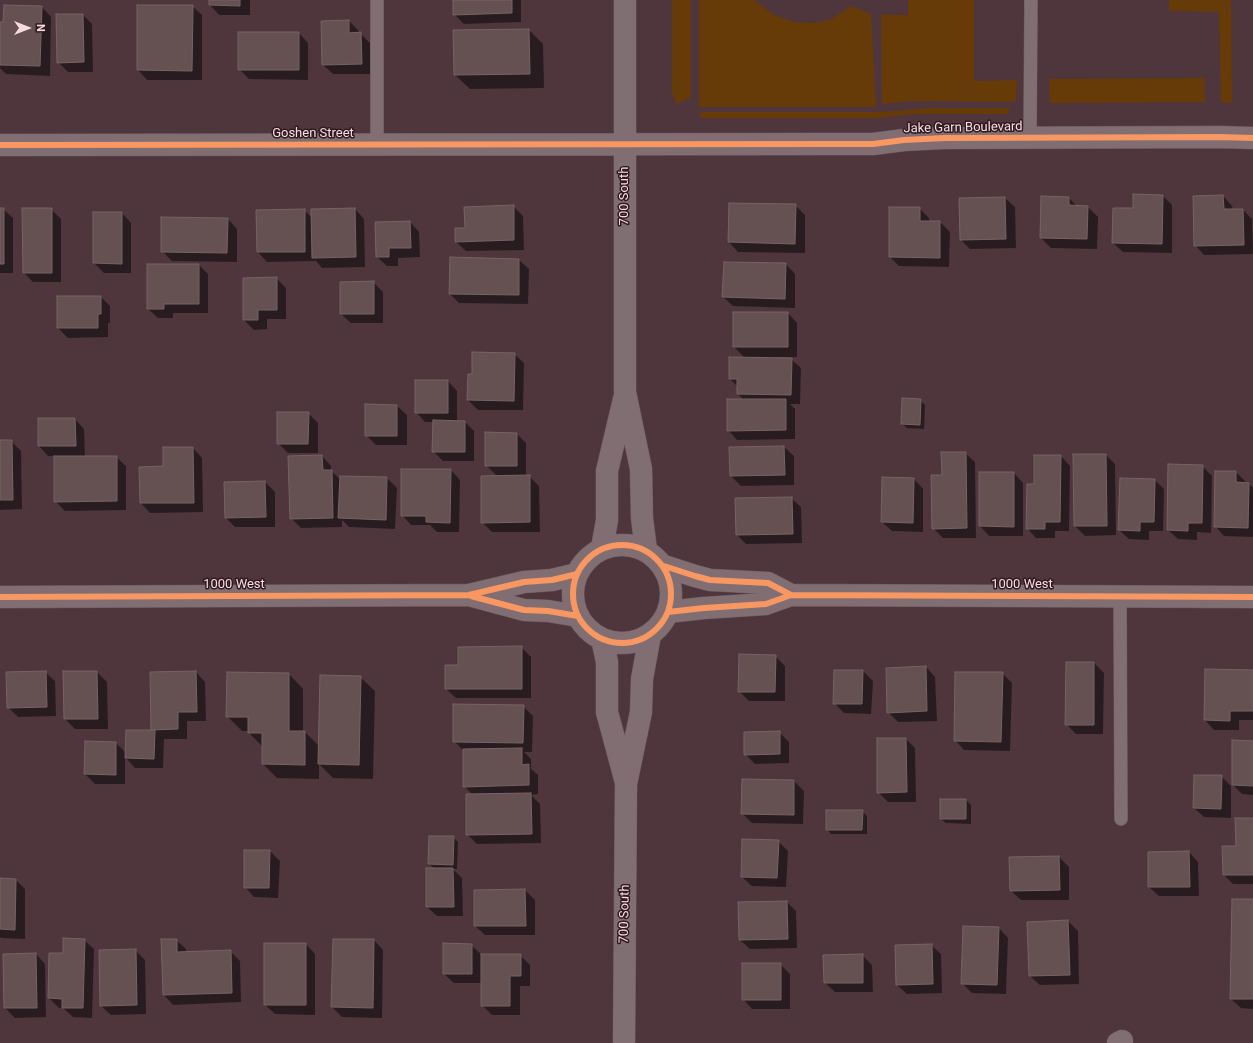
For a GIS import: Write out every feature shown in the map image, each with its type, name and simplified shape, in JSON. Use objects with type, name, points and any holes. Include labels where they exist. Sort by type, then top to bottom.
[{"type":"street","name":"700 South","points":[[625,0],[625,392],[641,470],[642,518],[646,550]]},
{"type":"street","name":"Jake Garn Boulevard","points":[[625,145],[873,144],[923,138],[1253,138]]},
{"type":"street","name":"Goshen Street","points":[[0,146],[625,145]]},
{"type":"street","name":"700 South","points":[[602,548],[607,520],[608,470],[625,392]]},
{"type":"street","points":[[616,544],[631,545],[646,550],[656,557],[664,566],[670,581],[672,597],[664,621],[650,635],[638,641],[614,643],[602,639],[592,633],[578,616],[573,602],[573,588],[577,574],[583,564],[602,548],[616,544]]},
{"type":"street","name":"1000 West","points":[[664,566],[710,580],[768,583],[791,595]]},
{"type":"street","name":"1000 West","points":[[0,597],[469,595],[524,582],[552,580],[577,574]]},
{"type":"street","name":"1000 West","points":[[469,595],[524,610],[548,611],[578,616]]},
{"type":"street","name":"1000 West","points":[[668,612],[766,604],[791,595],[1253,597]]},
{"type":"street","name":"700 South","points":[[624,1043],[626,784],[642,712],[642,679],[650,635]]},
{"type":"street","name":"700 South","points":[[602,639],[607,662],[607,712],[626,784]]},
{"type":"lane","points":[[377,0],[377,146]]},
{"type":"lane","points":[[1030,138],[1031,0]]},
{"type":"lane","points":[[1120,596],[1121,819]]},
{"type":"shaded area","points":[[672,0],[691,0],[691,93],[690,98],[676,104],[672,92]]},
{"type":"shaded area","points":[[699,0],[754,0],[774,15],[794,22],[813,23],[830,20],[851,6],[871,14],[876,107],[700,107]]},
{"type":"shaded area","points":[[908,0],[974,0],[974,81],[1017,80],[1016,99],[1014,102],[911,101],[882,104],[881,14],[908,15]]},
{"type":"shaded area","points":[[1169,0],[1231,0],[1232,103],[1221,102],[1219,12],[1169,11]]},
{"type":"shaded area","points":[[1205,78],[1205,102],[1050,103],[1049,79]]},
{"type":"shaded area","points":[[929,108],[1009,108],[1009,114],[916,114],[875,118],[700,118],[700,114],[702,112],[879,112]]},
{"type":"building","points":[[209,0],[240,0],[240,6],[209,5]]},
{"type":"building","points":[[453,0],[512,0],[512,13],[453,15]]},
{"type":"building","points":[[4,5],[42,6],[40,66],[0,65],[0,22],[3,22]]},
{"type":"building","points":[[137,5],[193,5],[192,71],[137,70]]},
{"type":"building","points":[[56,14],[83,14],[84,62],[57,63]]},
{"type":"building","points":[[349,20],[349,33],[361,32],[362,64],[322,65],[321,21]]},
{"type":"building","points":[[529,29],[530,74],[454,75],[453,30]]},
{"type":"building","points":[[238,32],[299,32],[299,70],[238,70]]},
{"type":"building","points":[[1133,194],[1163,195],[1162,244],[1112,243],[1113,208],[1133,208]]},
{"type":"building","points":[[1223,195],[1224,209],[1243,209],[1244,245],[1194,246],[1193,196]]},
{"type":"building","points":[[1041,196],[1069,197],[1069,205],[1088,206],[1087,239],[1040,238]]},
{"type":"building","points":[[1005,197],[1006,239],[960,240],[959,198]]},
{"type":"building","points":[[729,203],[796,204],[795,244],[728,242]]},
{"type":"building","points":[[514,205],[514,240],[455,242],[455,228],[465,228],[464,207]]},
{"type":"building","points":[[889,207],[920,207],[920,221],[940,221],[940,258],[889,257]]},
{"type":"building","points":[[0,208],[4,208],[4,264],[0,264]]},
{"type":"building","points":[[22,208],[52,208],[52,273],[23,273]]},
{"type":"building","points":[[355,208],[356,257],[312,258],[311,209]]},
{"type":"building","points":[[305,209],[305,252],[257,252],[256,210]]},
{"type":"building","points":[[93,212],[122,212],[122,264],[93,263]]},
{"type":"building","points":[[161,217],[228,218],[227,253],[161,252]]},
{"type":"building","points":[[410,221],[411,248],[389,248],[389,257],[376,257],[375,222]]},
{"type":"building","points":[[450,257],[519,259],[519,295],[449,294]]},
{"type":"building","points":[[724,262],[786,263],[785,299],[722,297]]},
{"type":"building","points":[[147,264],[199,264],[199,304],[164,304],[164,309],[147,309]]},
{"type":"building","points":[[277,277],[277,310],[258,310],[258,320],[243,320],[243,278]]},
{"type":"building","points":[[374,281],[374,314],[340,314],[340,282]]},
{"type":"building","points":[[57,296],[101,296],[101,314],[98,314],[98,328],[57,328]]},
{"type":"building","points":[[733,312],[788,312],[788,347],[733,347]]},
{"type":"building","points":[[472,352],[515,353],[514,401],[467,400],[468,374],[472,374]]},
{"type":"building","points":[[729,357],[792,358],[791,395],[737,394],[737,379],[729,379]]},
{"type":"building","points":[[415,380],[448,380],[448,413],[415,413]]},
{"type":"building","points":[[902,398],[921,399],[920,425],[901,424]]},
{"type":"building","points":[[727,399],[786,399],[786,430],[727,431]]},
{"type":"building","points":[[365,404],[397,405],[397,436],[365,436]]},
{"type":"building","points":[[277,412],[309,412],[308,444],[277,444]]},
{"type":"building","points":[[38,418],[75,418],[76,446],[38,446]]},
{"type":"building","points":[[433,420],[465,421],[465,452],[432,452]]},
{"type":"building","points":[[485,432],[517,433],[517,466],[485,466]]},
{"type":"building","points":[[0,440],[12,440],[13,500],[0,500]]},
{"type":"building","points":[[784,446],[785,475],[730,476],[729,447]]},
{"type":"building","points":[[163,447],[193,447],[194,503],[140,503],[139,467],[163,466]]},
{"type":"building","points":[[941,452],[966,452],[967,528],[932,529],[931,475],[942,475]]},
{"type":"building","points":[[1073,454],[1106,454],[1107,526],[1074,526]]},
{"type":"building","points":[[322,455],[323,470],[332,470],[333,518],[290,519],[288,456]]},
{"type":"building","points":[[1034,455],[1061,455],[1060,522],[1045,522],[1045,529],[1026,529],[1027,484],[1034,484]]},
{"type":"building","points":[[54,456],[117,456],[117,501],[54,502]]},
{"type":"building","points":[[1168,464],[1203,465],[1202,523],[1188,523],[1188,531],[1167,530]]},
{"type":"building","points":[[401,469],[451,469],[450,523],[426,522],[426,516],[401,516]]},
{"type":"building","points":[[1215,471],[1236,471],[1236,482],[1249,483],[1248,528],[1214,527]]},
{"type":"building","points":[[979,472],[1014,472],[1014,527],[979,526]]},
{"type":"building","points":[[530,475],[530,522],[481,523],[481,476]]},
{"type":"building","points":[[340,476],[387,477],[386,520],[338,518]]},
{"type":"building","points":[[882,477],[914,478],[913,523],[881,522]]},
{"type":"building","points":[[1120,478],[1155,479],[1154,522],[1140,522],[1140,531],[1118,530]]},
{"type":"building","points":[[265,481],[266,517],[225,518],[224,482]]},
{"type":"building","points":[[792,497],[793,534],[736,535],[735,498]]},
{"type":"building","points":[[522,646],[522,689],[445,689],[445,665],[458,665],[458,647]]},
{"type":"building","points":[[739,654],[776,655],[775,692],[738,692]]},
{"type":"building","points":[[1066,662],[1094,662],[1094,725],[1065,725]]},
{"type":"building","points":[[926,666],[927,711],[887,713],[886,668]]},
{"type":"building","points":[[1205,669],[1253,670],[1253,711],[1230,711],[1230,721],[1204,720]]},
{"type":"building","points":[[834,670],[863,670],[862,704],[833,704]]},
{"type":"building","points":[[46,671],[47,707],[7,708],[6,672]]},
{"type":"building","points":[[63,671],[97,671],[98,719],[64,719]]},
{"type":"building","points":[[196,671],[197,712],[178,712],[178,729],[151,730],[150,672]]},
{"type":"building","points":[[227,672],[289,673],[289,731],[305,731],[305,765],[262,764],[262,733],[248,733],[248,717],[226,717]]},
{"type":"building","points":[[955,672],[1003,672],[1001,742],[954,741]]},
{"type":"building","points":[[320,675],[361,676],[359,765],[318,764]]},
{"type":"building","points":[[453,704],[524,705],[523,743],[453,742]]},
{"type":"building","points":[[126,730],[155,730],[154,759],[125,758]]},
{"type":"building","points":[[780,731],[780,754],[744,755],[744,732]]},
{"type":"building","points":[[877,738],[906,738],[907,792],[877,793]]},
{"type":"building","points":[[1232,740],[1253,741],[1253,786],[1232,785]]},
{"type":"building","points":[[85,741],[116,742],[116,775],[84,774]]},
{"type":"building","points":[[522,748],[522,765],[529,764],[529,785],[463,787],[463,749]]},
{"type":"building","points":[[1194,775],[1222,775],[1221,809],[1193,808]]},
{"type":"building","points":[[742,779],[794,780],[794,815],[741,814]]},
{"type":"building","points":[[531,793],[532,834],[466,835],[466,794]]},
{"type":"building","points":[[940,799],[966,799],[966,819],[940,819]]},
{"type":"building","points":[[826,810],[863,810],[862,830],[826,830]]},
{"type":"building","points":[[1235,818],[1253,818],[1253,875],[1223,875],[1222,846],[1236,846]]},
{"type":"building","points":[[429,836],[454,836],[453,865],[428,864]]},
{"type":"building","points":[[742,839],[779,840],[777,878],[741,877]]},
{"type":"building","points":[[244,850],[270,850],[269,888],[244,888]]},
{"type":"building","points":[[1189,851],[1190,887],[1148,887],[1148,852]]},
{"type":"building","points":[[1059,856],[1060,890],[1010,891],[1009,857]]},
{"type":"building","points":[[426,868],[453,868],[454,907],[426,907]]},
{"type":"building","points":[[0,878],[16,879],[15,930],[0,929]]},
{"type":"building","points":[[525,889],[526,926],[474,926],[474,890]]},
{"type":"building","points":[[1232,899],[1253,899],[1253,999],[1230,999]]},
{"type":"building","points":[[787,901],[788,939],[739,940],[738,902]]},
{"type":"building","points":[[1068,920],[1070,975],[1029,976],[1027,922]]},
{"type":"building","points":[[963,926],[999,927],[997,985],[961,984]]},
{"type":"building","points":[[63,938],[85,939],[83,1008],[62,1008],[62,999],[48,998],[49,953],[63,953]]},
{"type":"building","points":[[161,939],[177,939],[177,952],[231,950],[232,993],[163,995]]},
{"type":"building","points":[[333,939],[374,939],[373,1008],[331,1007]]},
{"type":"building","points":[[264,943],[306,943],[306,1005],[264,1005]]},
{"type":"building","points":[[443,943],[472,944],[472,974],[443,974]]},
{"type":"building","points":[[932,944],[933,984],[896,985],[895,945]]},
{"type":"building","points":[[136,949],[137,1005],[100,1006],[99,950]]},
{"type":"building","points":[[36,953],[37,1008],[4,1008],[3,954]]},
{"type":"building","points":[[481,954],[521,954],[521,976],[510,976],[510,1006],[481,1006]]},
{"type":"building","points":[[863,954],[863,983],[824,983],[823,955]]},
{"type":"building","points":[[742,963],[781,963],[781,1000],[742,1000]]},
{"type":"cycle path","points":[[0,145],[873,144],[904,140],[945,138],[1253,138]]},
{"type":"cycle path","points":[[622,545],[641,548],[657,559],[668,575],[671,594],[668,613],[657,629],[641,640],[622,643],[603,640],[587,629],[576,613],[573,594],[576,575],[587,559],[603,548],[622,545]]},
{"type":"cycle path","points":[[664,566],[710,580],[768,583],[791,595]]},
{"type":"cycle path","points":[[0,597],[469,595],[524,582],[552,580],[577,574]]},
{"type":"cycle path","points":[[668,612],[766,604],[791,595],[1253,597]]},
{"type":"cycle path","points":[[471,596],[524,610],[548,611],[578,616]]}]
